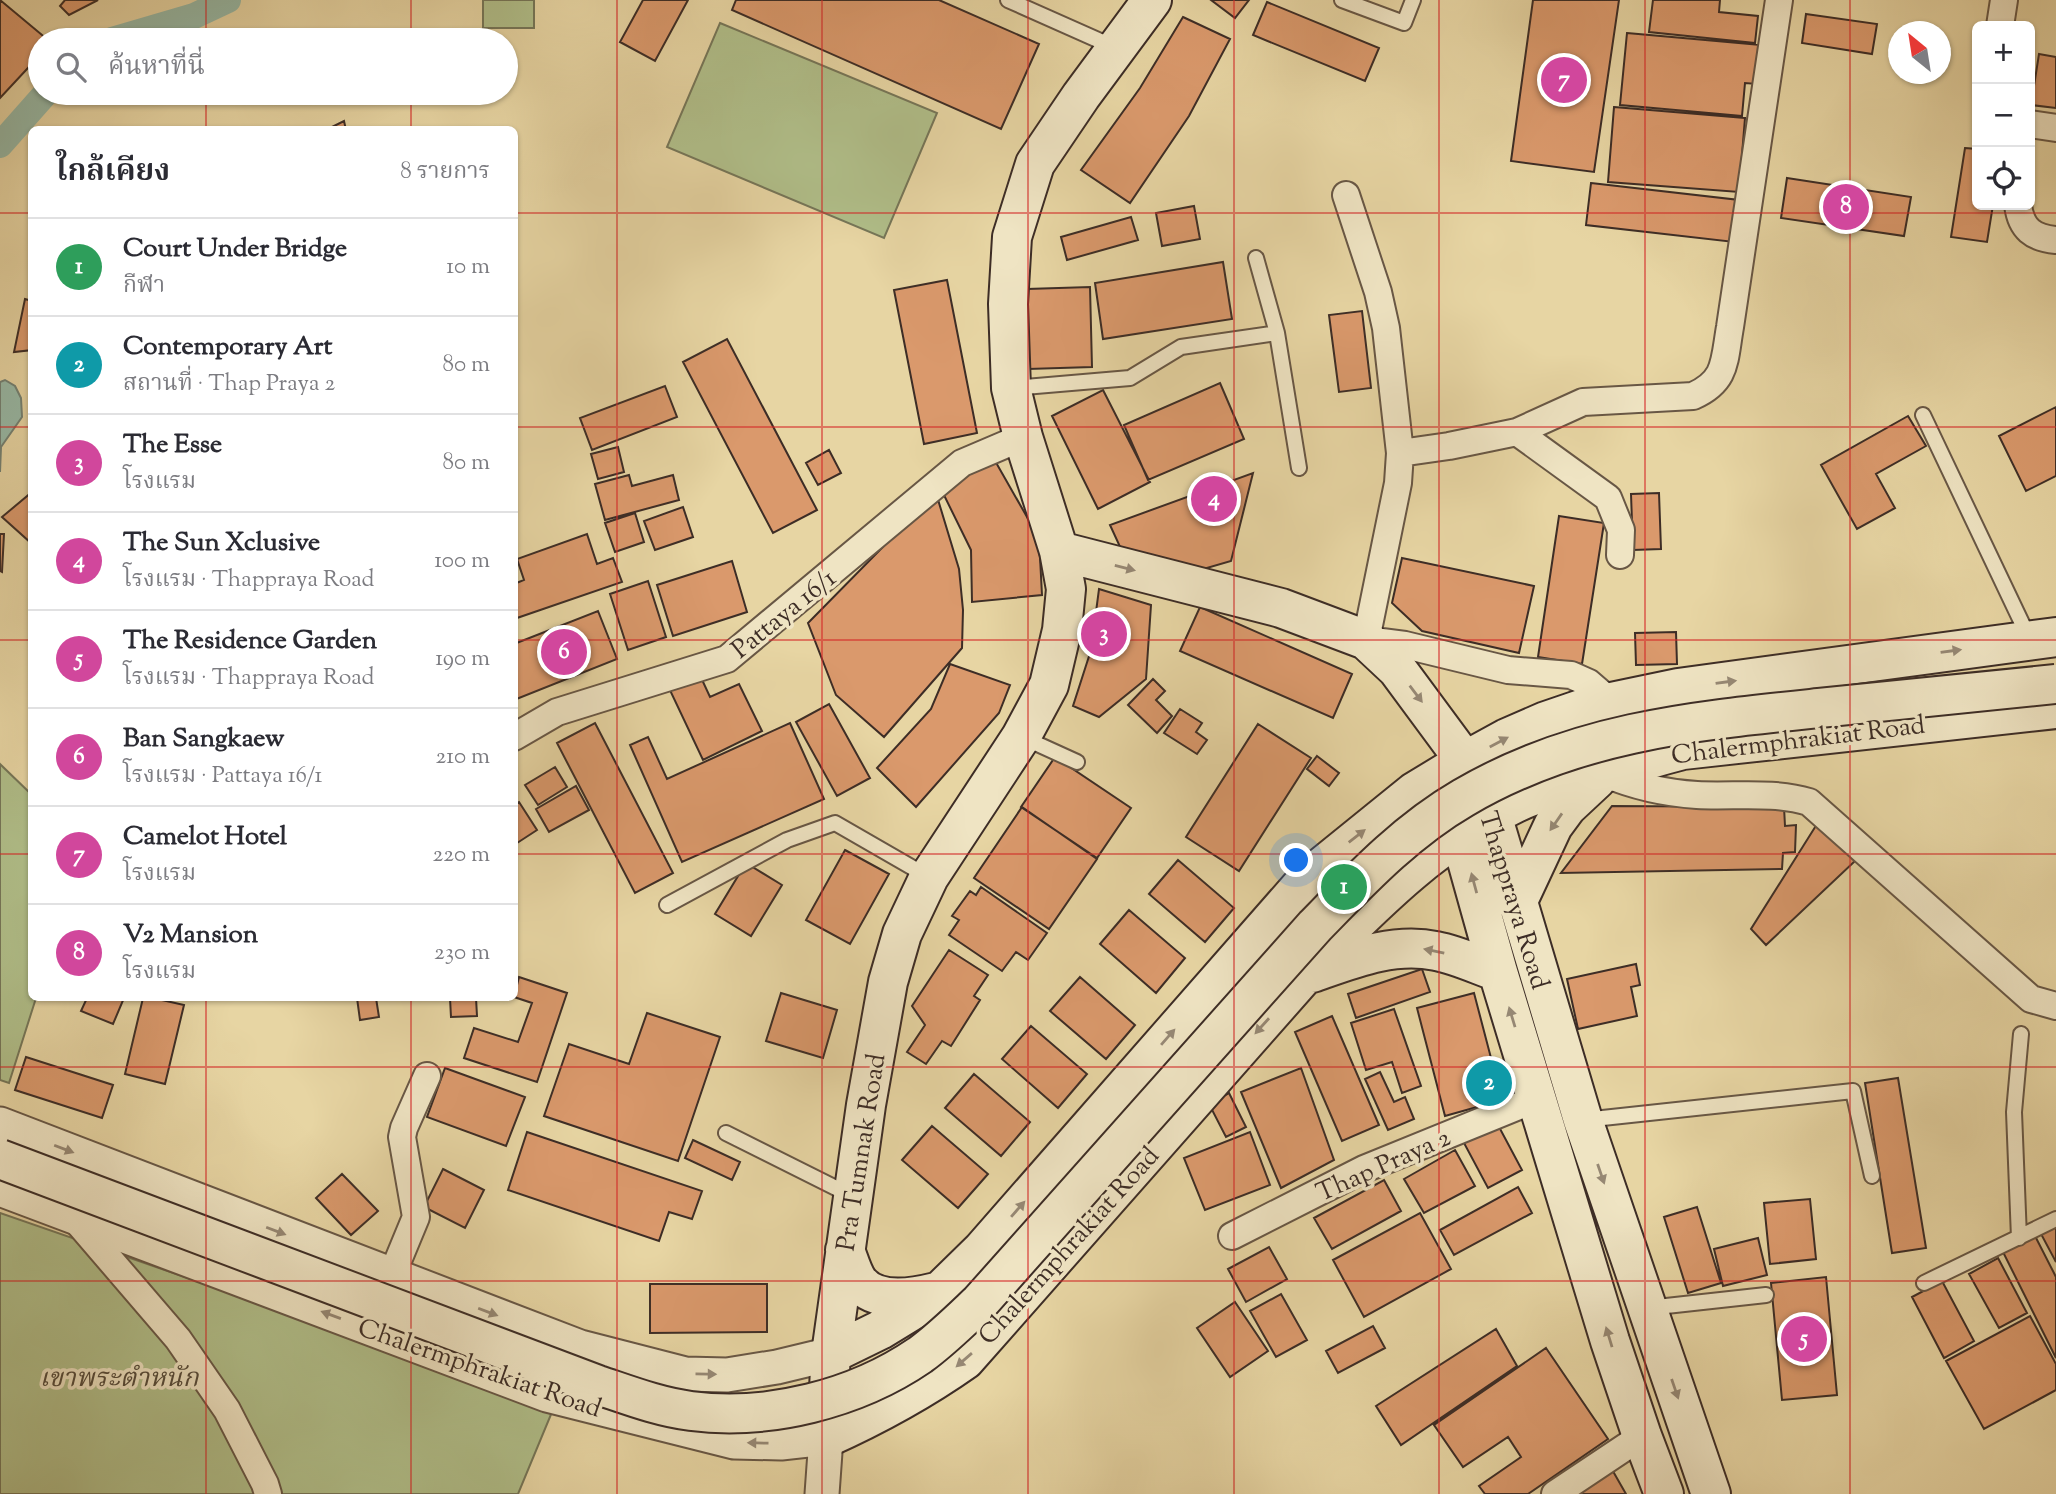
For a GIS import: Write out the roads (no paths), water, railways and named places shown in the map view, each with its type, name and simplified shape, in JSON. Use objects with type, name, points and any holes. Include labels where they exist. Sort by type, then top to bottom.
[{"type":"main road","name":"Pra Tumnak Road","points":[[826,1438],[831,1354],[866,1105],[888,982],[902,934],[929,877],[1021,737],[1049,685],[1062,630],[1066,589],[1059,551],[1023,438],[1011,388],[1008,304],[1012,237],[1035,164],[1153,0]]},
{"type":"main road","name":"Thappraya Road","points":[[1059,551],[1281,608],[1366,640],[1397,669],[1452,769],[1476,825],[1517,903],[1543,1056],[1536,1098],[1642,1436],[1664,1494]]},
{"type":"main road","name":"Chalermphrakiat Road","points":[[831,1354],[880,1330],[942,1290],[982,1250],[1309,877],[1414,792],[1452,769],[1507,738],[1587,707],[1678,688],[2043,638]]},
{"type":"main road","points":[[0,1159],[646,1401],[691,1411],[739,1412],[788,1407],[835,1396],[880,1378],[919,1355],[981,1302],[1315,926],[1370,870],[1415,832],[1497,779],[1541,760],[1632,732],[1700,720],[2056,684]]},
{"type":"main road","points":[[1678,688],[1668,709],[1667,724],[1671,739],[1683,750]]},
{"type":"main road","name":"Chalermphrakiat Road","points":[[826,1438],[895,1404],[965,1360],[1312,968],[1423,860],[1476,825],[1518,801],[1683,750],[2056,709]]},
{"type":"main road","points":[[1517,903],[1553,826],[1567,807],[1603,773]]},
{"type":"main road","name":"Thappraya Road","points":[[1476,825],[1498,972],[1543,1056],[1583,1120],[1711,1494]]},
{"type":"main road","points":[[1269,920],[1289,921],[1305,927],[1314,940],[1312,968],[1403,947],[1438,951],[1498,972]]},
{"type":"main road","points":[[845,1250],[857,1280],[867,1290],[895,1298],[919,1297],[942,1290]]},
{"type":"main road","points":[[982,1250],[978,1265],[979,1279],[988,1290],[1006,1297],[1024,1294]]},
{"type":"street","points":[[1400,453],[1517,432],[1583,402],[1693,396],[1709,389],[1719,379],[1730,327],[1779,0]]},
{"type":"street","points":[[2001,21],[2004,0]]},
{"type":"street","points":[[2035,125],[2056,128]]},
{"type":"street","points":[[1346,195],[1378,292],[1386,328],[1400,453],[1398,483],[1366,640],[1405,645],[1508,670],[1571,675],[1590,683],[1611,702]]},
{"type":"street","points":[[2019,210],[2028,230],[2039,238],[2056,240]]},
{"type":"street","points":[[1517,432],[1608,498],[1621,530],[1620,555]]},
{"type":"street","name":"Pattaya 16/1","points":[[518,735],[557,712],[727,659],[962,463],[1023,438]]},
{"type":"street","points":[[1603,773],[1635,786],[1654,790],[1698,795],[1793,797],[1810,802],[2031,999],[2056,1006]]},
{"type":"street","points":[[392,1275],[416,1217],[402,1138],[426,1076]]},
{"type":"street","name":"Thap Praya 2","points":[[1231,1236],[1364,1169],[1536,1098]]},
{"type":"street","name":"Chalermphrakiat Road","points":[[0,1124],[580,1347],[685,1374],[727,1375],[831,1354]]},
{"type":"street","name":"Chalermphrakiat Road","points":[[0,1189],[566,1401],[734,1443],[781,1444],[826,1438]]},
{"type":"street","points":[[75,1219],[178,1339],[227,1409],[268,1494]]},
{"type":"street","points":[[566,1401],[579,1390],[586,1375],[580,1347]]},
{"type":"street","points":[[1555,1494],[1642,1436]]},
{"type":"street","name":"Pra Tumnak Road","points":[[822,1494],[826,1438]]},
{"type":"lane","points":[[1009,0],[1118,49]]},
{"type":"lane","points":[[1342,0],[1404,23],[1413,0]]},
{"type":"lane","points":[[1256,258],[1277,333],[1299,468]]},
{"type":"lane","points":[[1011,388],[1130,378],[1181,347],[1277,333]]},
{"type":"lane","points":[[1923,415],[2043,638]]},
{"type":"lane","points":[[1021,737],[1077,762]]},
{"type":"lane","points":[[667,905],[787,840],[835,823],[929,877]]},
{"type":"lane","points":[[2019,1238],[2014,1112],[2021,1034]]},
{"type":"lane","points":[[1583,1120],[1853,1091],[1872,1176]]},
{"type":"lane","points":[[726,1133],[854,1197]]},
{"type":"lane","points":[[1924,1283],[2056,1219]]},
{"type":"lane","points":[[1646,1308],[1766,1295]]},
{"type":"waterway","points":[[153,28],[194,16],[228,0]]},
{"type":"waterway","points":[[0,145],[35,105]]},
{"type":"place","name":"Camelot Hotel","points":[[1564,80]]},
{"type":"place","name":"V2 Mansion","points":[[1846,207]]},
{"type":"place","name":"The Sun Xclusive","points":[[1214,499]]},
{"type":"place","name":"The Esse","points":[[1104,634]]},
{"type":"place","name":"Ban Sangkaew","points":[[564,652]]},
{"type":"place","name":"Court Under Bridge","points":[[1344,887]]},
{"type":"place","name":"Contemporary Art","points":[[1489,1083]]},
{"type":"place","name":"The Residence Garden","points":[[1804,1339]]},
{"type":"park label","name":"เขาพระตำหนัก","points":[[119,1377]]}]
